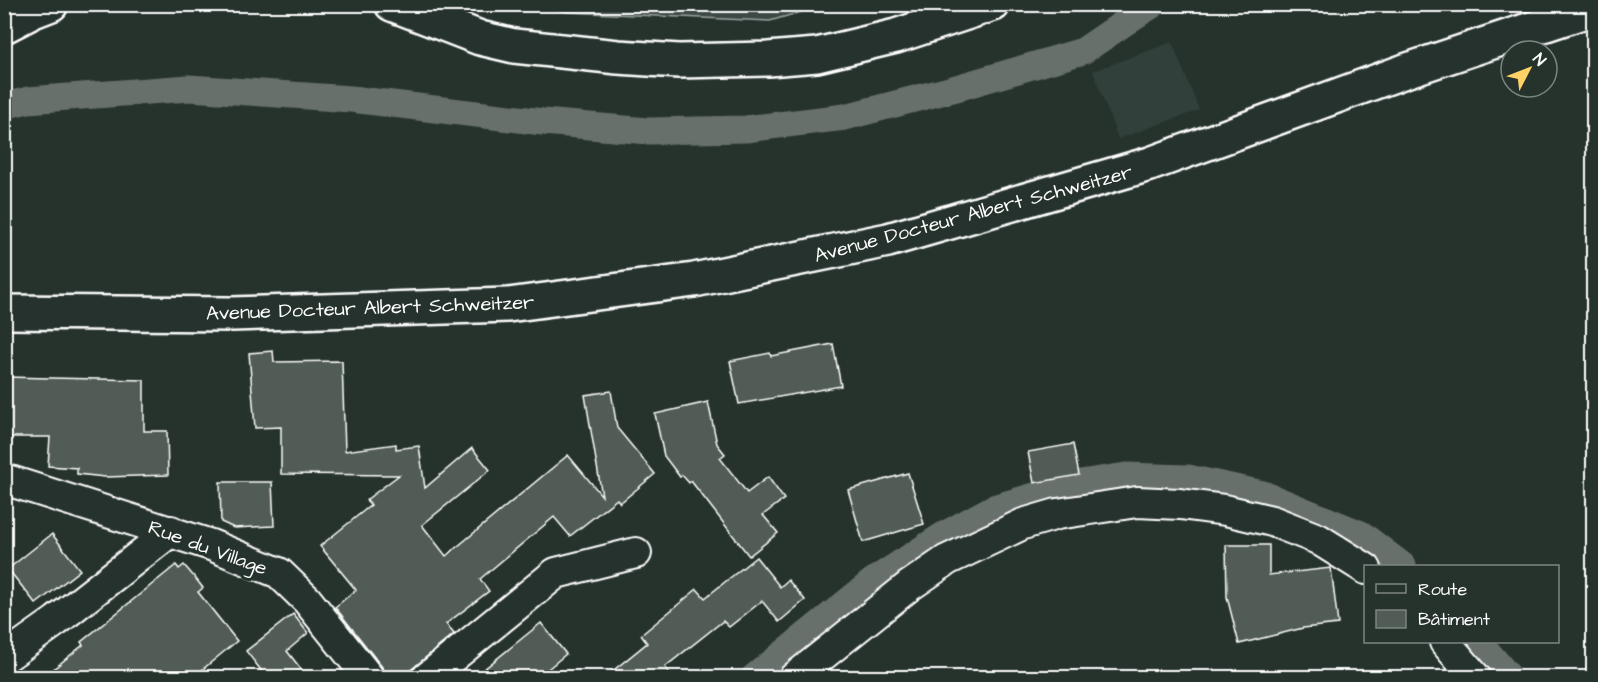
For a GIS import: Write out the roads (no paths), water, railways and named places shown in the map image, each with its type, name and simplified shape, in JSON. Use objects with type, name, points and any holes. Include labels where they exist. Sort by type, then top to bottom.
[{"type":"main road","points":[[4,26],[33,10],[51,4]]},
{"type":"main road","points":[[392,4],[480,38],[514,46],[679,61],[768,59],[817,55],[896,36],[993,4]]},
{"type":"main road","name":"Avenue Docteur Albert Schweitzer","points":[[4,312],[232,314],[508,305],[694,280],[888,240],[1150,164],[1405,71],[1593,8]]},
{"type":"main road","points":[[4,294],[38,312]]},
{"type":"street","name":"Rue du Village","points":[[4,479],[212,545],[279,573],[307,600],[369,678]]},
{"type":"street","points":[[794,678],[909,586],[947,560],[1023,524],[1057,514],[1137,502],[1180,504],[1225,510],[1272,521],[1318,539],[1364,568]]},
{"type":"street","points":[[4,658],[56,621],[171,531]]},
{"type":"street","points":[[427,678],[556,573],[636,553]]},
{"type":"street","points":[[1445,643],[1476,678]]},
{"type":"waterway","points":[[4,106],[28,100],[189,88],[351,99],[543,122],[648,131],[746,129],[845,117],[953,89],[1083,51],[1154,4]]},
{"type":"waterway","points":[[753,678],[873,581],[942,536],[993,508],[1080,483],[1126,476],[1188,478],[1263,494],[1361,534],[1402,565]]},
{"type":"waterway","points":[[1480,643],[1510,678]]}]
